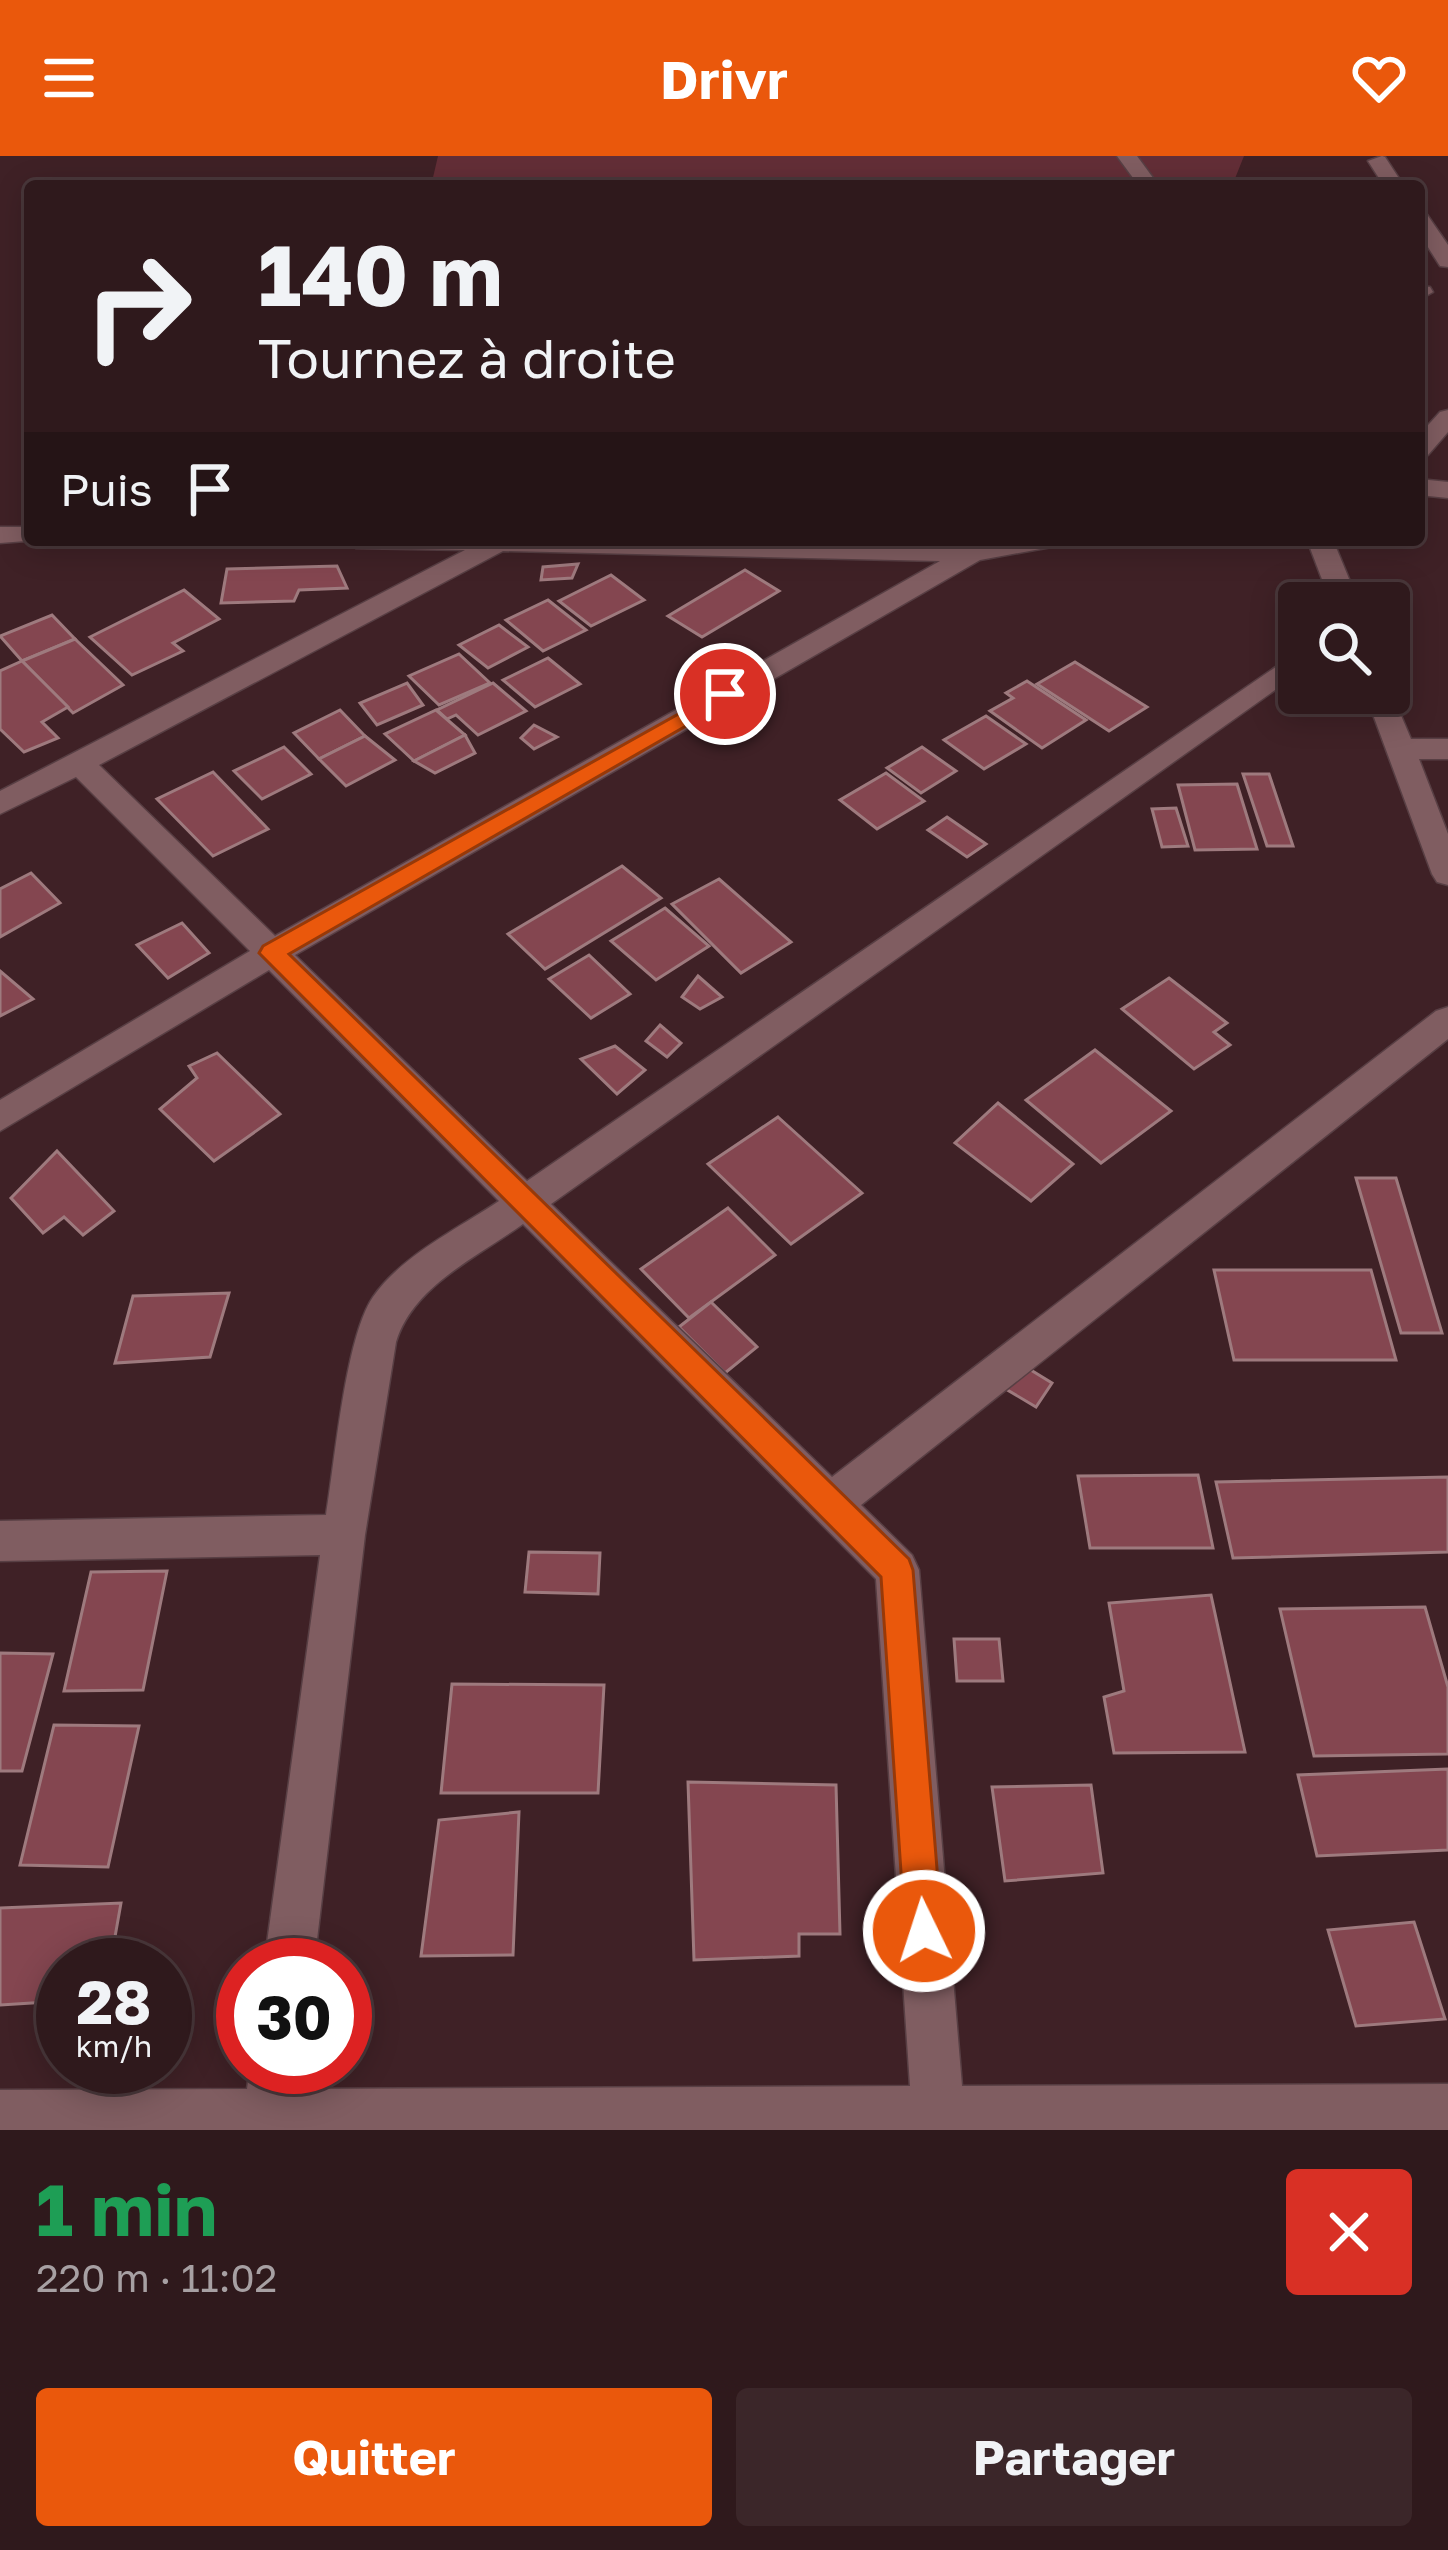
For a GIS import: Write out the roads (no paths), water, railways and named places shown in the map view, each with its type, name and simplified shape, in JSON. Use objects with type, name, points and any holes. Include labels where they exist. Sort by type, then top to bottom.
[{"type":"street","points":[[1378,161],[1390,180]]},
{"type":"street","points":[[1425,226],[1448,261]]},
{"type":"street","points":[[1425,443],[1448,417]]},
{"type":"street","points":[[0,803],[493,546]]},
{"type":"street","points":[[658,546],[972,554],[1015,546]]},
{"type":"street","points":[[1322,546],[1337,582]]},
{"type":"street","points":[[0,1117],[272,953],[972,554]]},
{"type":"street","points":[[292,1938],[344,1535],[376,1342],[387,1308],[410,1283],[1278,675]]},
{"type":"street","points":[[1387,714],[1448,874]]},
{"type":"street","points":[[1401,749],[1448,748]]},
{"type":"street","points":[[79,762],[897,1570],[938,2121]]},
{"type":"street","points":[[830,1504],[1448,1020]]},
{"type":"street","points":[[0,1541],[344,1535]]},
{"type":"street","points":[[0,2116],[240,2094]]},
{"type":"street","points":[[340,2094],[938,2121],[1448,2110]]}]
